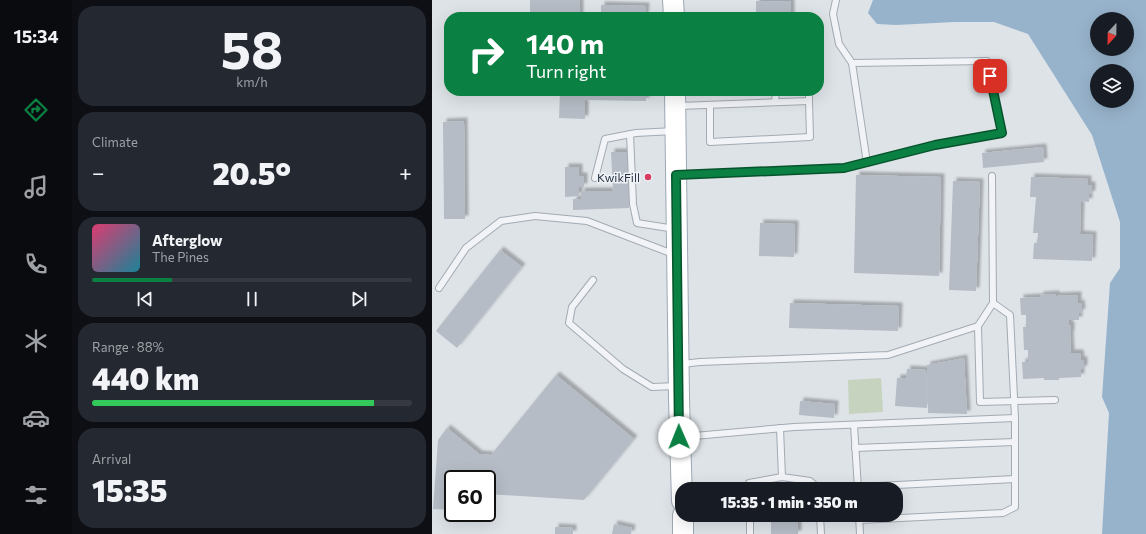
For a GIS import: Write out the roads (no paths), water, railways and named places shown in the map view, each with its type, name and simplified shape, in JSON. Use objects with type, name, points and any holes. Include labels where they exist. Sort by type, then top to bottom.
[{"type":"main road","points":[[673,0],[674,12]]},
{"type":"main road","points":[[675,99],[678,386],[681,482]]},
{"type":"main road","points":[[683,522],[683,534]]},
{"type":"lane","points":[[836,0],[833,14],[839,44],[852,63],[867,162]]},
{"type":"lane","points":[[676,175],[844,168],[935,145],[1002,133],[987,62],[852,63]]},
{"type":"lane","points":[[775,102],[776,96]]},
{"type":"lane","points":[[710,105],[710,142],[810,137],[809,96]]},
{"type":"lane","points":[[675,99],[710,105],[809,101]]},
{"type":"lane","points":[[595,178],[605,139],[630,134],[675,131]]},
{"type":"lane","points":[[630,134],[633,204],[637,223],[677,229]]},
{"type":"lane","points":[[992,176],[994,302],[978,326],[980,402],[1055,400]]},
{"type":"lane","points":[[439,288],[466,248],[501,221],[535,216],[587,221],[677,256]]},
{"type":"lane","points":[[593,280],[572,307],[569,323],[623,369],[652,388],[678,386]]},
{"type":"lane","points":[[903,516],[1004,513],[1015,507],[1015,418],[1010,315],[994,302]]},
{"type":"lane","points":[[678,364],[888,355],[978,326]]},
{"type":"lane","points":[[679,437],[780,428],[1015,418]]},
{"type":"lane","points":[[854,425],[858,482]]},
{"type":"lane","points":[[780,428],[782,477]]},
{"type":"lane","points":[[855,448],[1015,442]]},
{"type":"lane","points":[[749,482],[782,477],[811,482]]},
{"type":"lane","points":[[903,485],[1015,479]]},
{"type":"lane","points":[[750,522],[750,534]]},
{"type":"lane","points":[[820,522],[821,534]]},
{"type":"lane","points":[[859,522],[860,534]]},
{"type":"water","points":[[873,0],[1146,0],[1146,534],[1102,534],[1109,413],[1102,397],[1110,283],[1120,268],[1120,222],[1092,135],[1028,34],[994,22],[896,25],[877,24],[868,13]]},
{"type":"place","name":"KwikFill","points":[[648,177]]}]
